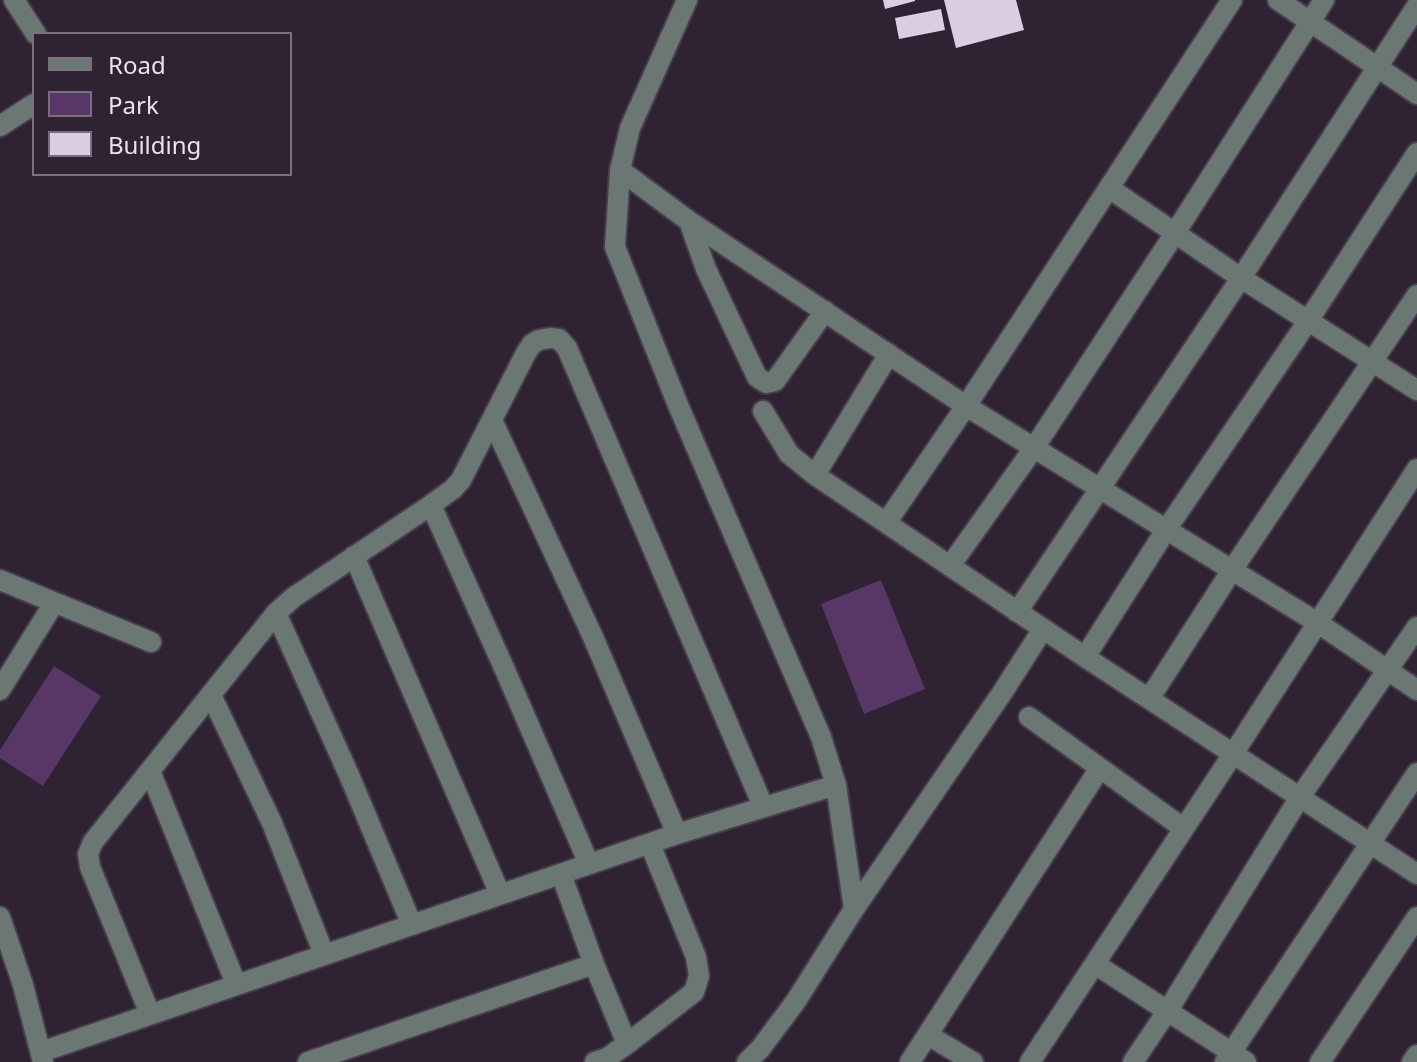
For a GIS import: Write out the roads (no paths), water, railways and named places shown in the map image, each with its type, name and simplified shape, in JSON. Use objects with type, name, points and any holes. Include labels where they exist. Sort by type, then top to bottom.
[{"type":"street","points":[[14,0],[35,32]]},
{"type":"street","points":[[688,0],[630,128],[620,170],[615,247],[678,405],[821,737],[836,785],[854,909]]},
{"type":"street","points":[[886,523],[1232,0]]},
{"type":"street","points":[[1278,0],[1417,94]]},
{"type":"street","points":[[950,566],[1034,448],[1324,0]]},
{"type":"street","points":[[1017,612],[1241,278],[1417,6]]},
{"type":"street","points":[[0,126],[32,105]]},
{"type":"street","points":[[1085,657],[1417,153]]},
{"type":"street","points":[[620,170],[689,221],[966,406],[1318,623],[1417,690]]},
{"type":"street","points":[[1109,188],[1241,278],[1417,390]]},
{"type":"street","points":[[689,221],[706,269],[757,377],[766,383],[775,381],[825,311]]},
{"type":"street","points":[[1149,699],[1417,295]]},
{"type":"street","points":[[150,1014],[90,867],[88,854],[93,842],[276,613],[294,597],[431,505],[461,480],[526,353],[539,340],[559,339],[567,348],[763,806]]},
{"type":"street","points":[[815,475],[889,354]]},
{"type":"street","points":[[763,411],[789,454],[815,475],[1017,612],[1417,874]]},
{"type":"street","points":[[492,420],[593,637],[677,834]]},
{"type":"street","points":[[1030,1062],[1417,469]]},
{"type":"street","points":[[431,505],[589,864]]},
{"type":"street","points":[[354,556],[500,894]]},
{"type":"street","points":[[0,580],[151,642]]},
{"type":"street","points":[[0,690],[54,603]]},
{"type":"street","points":[[276,613],[412,925]]},
{"type":"street","points":[[1133,1062],[1300,797],[1417,627]]},
{"type":"street","points":[[747,1062],[796,1001],[854,909],[1043,629]]},
{"type":"street","points":[[211,695],[272,823],[324,954]]},
{"type":"street","points":[[1029,717],[1183,828]]},
{"type":"street","points":[[910,1062],[1100,768]]},
{"type":"street","points":[[150,771],[236,984]]},
{"type":"street","points":[[1095,964],[1168,1010],[1234,1059],[1417,773]]},
{"type":"street","points":[[0,917],[23,985],[42,1057],[236,984],[677,834],[836,785]]},
{"type":"street","points":[[595,1062],[627,1044],[694,992],[699,976],[696,957],[650,844]]},
{"type":"street","points":[[561,874],[627,1044]]},
{"type":"street","points":[[1320,1062],[1417,917]]},
{"type":"street","points":[[308,1062],[594,964]]},
{"type":"street","points":[[928,1035],[973,1062]]},
{"type":"street","points":[[1412,1062],[1417,1055]]}]
